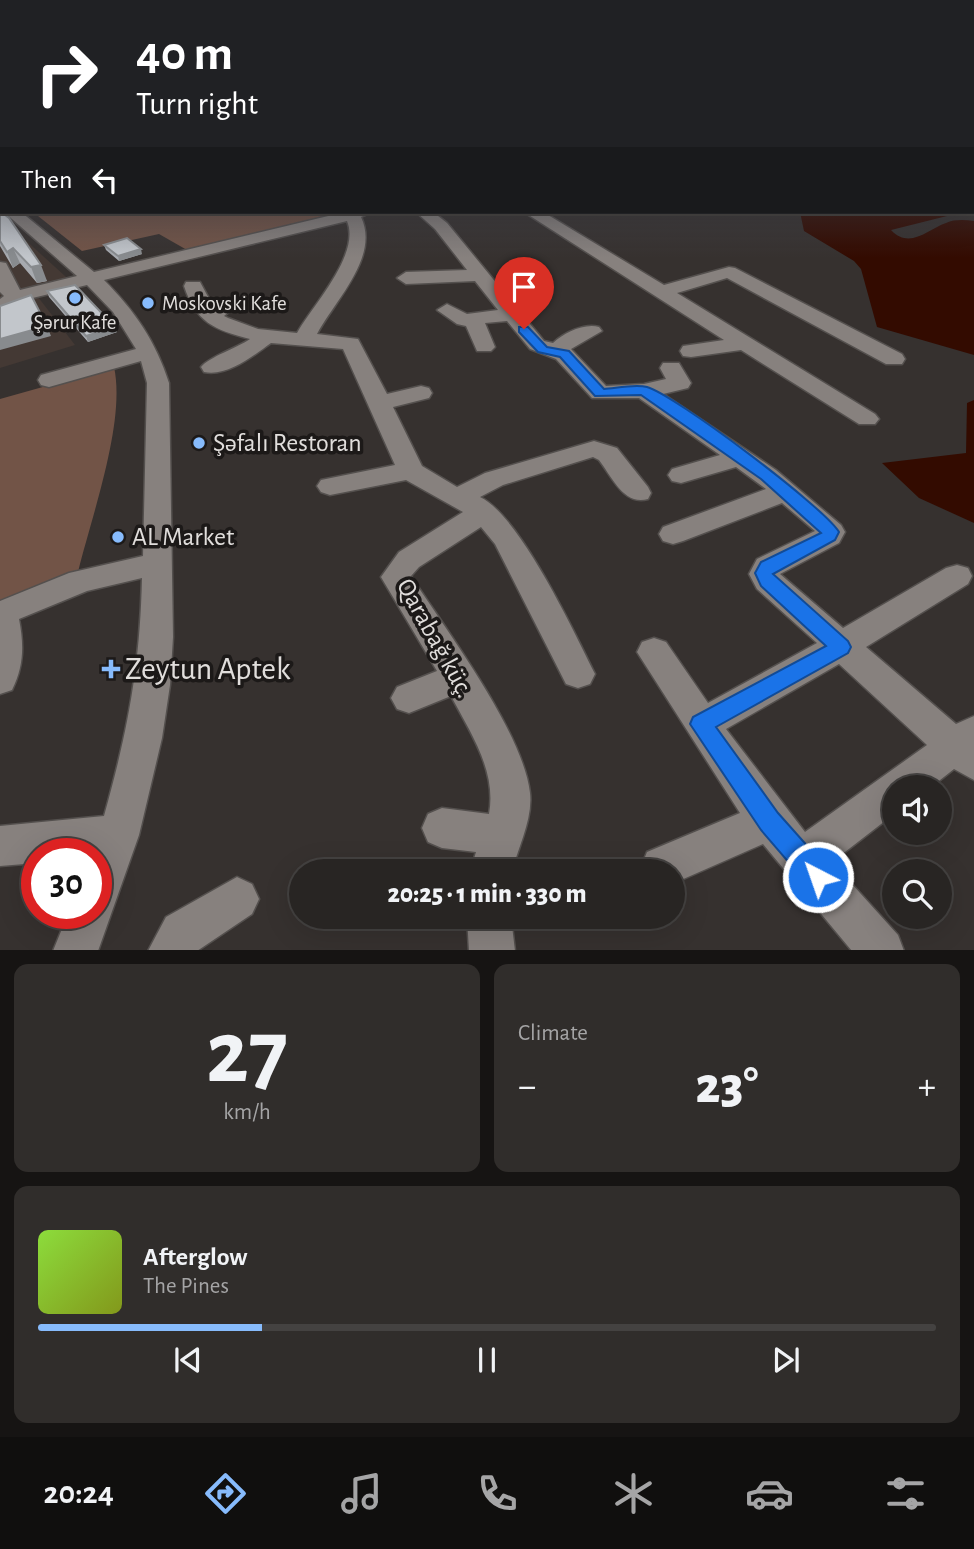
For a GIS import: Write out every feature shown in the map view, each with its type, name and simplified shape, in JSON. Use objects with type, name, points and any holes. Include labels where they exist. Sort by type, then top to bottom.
[{"type":"street","points":[[14,214],[88,278],[134,326],[149,352],[158,383],[158,563],[153,685],[144,738],[112,857]]},
{"type":"street","points":[[0,307],[17,296],[354,214]]},
{"type":"street","points":[[308,339],[324,286],[357,245],[360,231],[358,214]]},
{"type":"street","points":[[426,214],[441,226],[537,345],[542,349],[564,354],[600,393],[644,391],[680,383],[671,368]]},
{"type":"street","points":[[535,214],[867,419]]},
{"type":"street","points":[[0,267],[9,291],[17,296]]},
{"type":"street","points":[[661,292],[729,272],[894,359]]},
{"type":"street","points":[[406,278],[479,275]]},
{"type":"street","points":[[193,286],[200,305],[216,312],[215,320],[268,336],[351,343],[411,471],[427,483],[470,503],[508,539],[578,674]]},
{"type":"street","points":[[447,310],[459,319],[511,314]]},
{"type":"street","points":[[473,319],[484,347]]},
{"type":"street","points":[[557,351],[569,340],[592,331]]},
{"type":"street","points":[[212,367],[240,356],[268,336]]},
{"type":"street","points":[[691,351],[745,344]]},
{"type":"street","points":[[49,380],[149,352]]},
{"type":"street","points":[[644,391],[741,457],[831,532],[829,536],[768,567],[764,573],[768,581],[841,647],[968,747],[921,775]]},
{"type":"street","points":[[379,403],[421,393]]},
{"type":"street","points":[[470,503],[494,480],[594,449],[608,454],[638,493]]},
{"type":"street","points":[[681,475],[741,457]]},
{"type":"street","points":[[330,486],[411,471]]},
{"type":"street","points":[[673,534],[786,492]]},
{"type":"street","name":"Qarabağ küç.","points":[[470,503],[475,518],[454,535],[405,561],[398,568],[396,577],[487,729],[506,770],[511,794],[496,853]]},
{"type":"street","points":[[0,680],[8,648],[1,613],[80,581],[158,563]]},
{"type":"street","points":[[701,724],[762,693],[957,576]]},
{"type":"street","points":[[654,652],[769,821],[882,950]]},
{"type":"street","points":[[409,698],[457,678]]},
{"type":"street","points":[[802,859],[882,800]]},
{"type":"street","points":[[681,859],[769,821]]},
{"type":"street","points":[[442,828],[496,853]]},
{"type":"street","points":[[0,846],[120,835]]},
{"type":"street","points":[[170,950],[182,933],[237,899]]},
{"type":"street","points":[[75,950],[84,929]]},
{"type":"street","points":[[490,929],[492,950]]},
{"type":"shaded area","points":[[36,214],[339,214],[187,250],[159,234],[82,251]]},
{"type":"shaded area","points":[[800,214],[947,214],[891,230],[905,238],[919,236],[949,222],[974,221],[974,355],[877,327],[861,269],[854,261],[804,231]]},
{"type":"shaded area","points":[[0,217],[76,286],[38,297],[75,345],[0,368]]},
{"type":"shaded area","points":[[114,367],[116,389],[112,441],[78,572],[0,606],[0,399]]},
{"type":"shaded area","points":[[974,400],[974,523],[919,498],[882,463],[966,453],[967,403]]},
{"type":"building","points":[[0,214],[4,214],[41,265],[31,267],[13,248],[7,252],[0,241]]},
{"type":"building","points":[[127,238],[141,249],[118,256],[104,245]]},
{"type":"building","points":[[75,285],[115,327],[86,336],[47,291]]},
{"type":"building","points":[[31,295],[47,326],[0,339],[0,306]]},
{"type":"place","name":"Şərur Kafe","points":[[75,298]]},
{"type":"place","name":"Moskovski Kafe","points":[[148,303]]},
{"type":"place","name":"Şəfalı Restoran","points":[[199,443]]},
{"type":"place","name":"AL Market","points":[[118,537]]},
{"type":"place","name":"Zeytun Aptek","points":[[111,669]]},
{"type":"route","points":[[524,329],[542,349],[564,354],[600,393],[644,391],[694,423],[767,475],[831,532],[829,536],[768,567],[764,573],[768,581],[841,647],[762,693],[701,724],[769,821],[818,877]]}]
